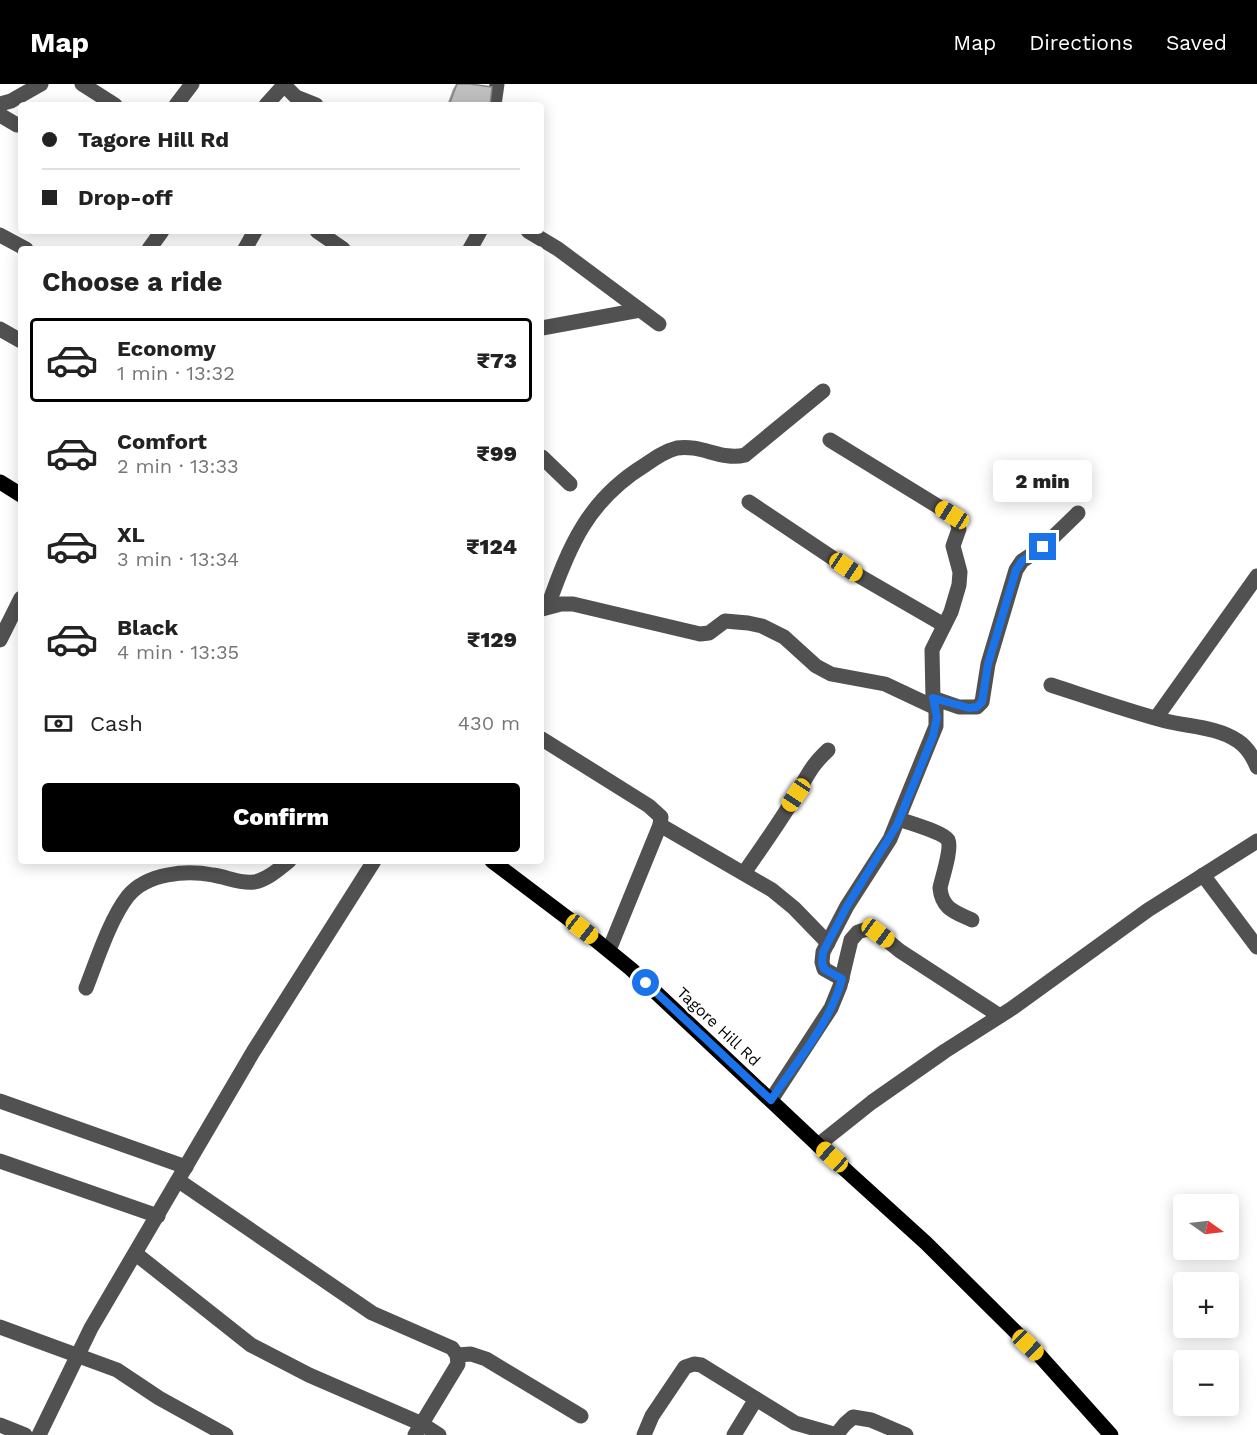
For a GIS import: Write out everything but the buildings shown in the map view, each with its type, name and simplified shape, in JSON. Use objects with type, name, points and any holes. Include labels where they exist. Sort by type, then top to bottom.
[{"type":"main road","points":[[0,482],[18,493]]},
{"type":"main road","name":"Tagore Hill Rd","points":[[496,864],[609,950],[818,1145],[926,1242],[1040,1356],[1111,1435]]},
{"type":"street","points":[[0,104],[23,95],[41,84]]},
{"type":"street","points":[[82,84],[110,102]]},
{"type":"street","points":[[178,102],[192,84]]},
{"type":"street","points":[[268,102],[283,84],[296,97],[308,102]]},
{"type":"street","points":[[494,102],[497,84]]},
{"type":"street","points":[[0,115],[17,125]]},
{"type":"street","points":[[321,234],[339,246]]},
{"type":"street","points":[[533,234],[558,249],[659,324]]},
{"type":"street","points":[[0,235],[20,246]]},
{"type":"street","points":[[544,328],[640,310]]},
{"type":"street","points":[[0,329],[18,339]]},
{"type":"street","points":[[545,608],[578,533],[602,501],[634,472],[668,451],[679,448],[697,447],[736,458],[745,455],[823,391]]},
{"type":"street","points":[[830,440],[952,515],[957,521],[958,528],[953,546],[960,572],[954,604],[932,650],[934,703],[937,717],[933,736],[890,839],[864,878],[823,952],[824,969],[842,979]]},
{"type":"street","points":[[544,459],[570,484]]},
{"type":"street","points":[[749,502],[861,577],[944,625]]},
{"type":"street","points":[[545,608],[573,604],[700,634],[709,633],[725,621],[762,626],[784,637],[816,666],[831,674],[885,684],[934,703],[977,707],[982,702],[988,664],[1016,570],[1022,561],[1043,547],[1078,513]]},
{"type":"street","points":[[1156,718],[1257,576]]},
{"type":"street","points":[[0,640],[18,604]]},
{"type":"street","points":[[1051,685],[1156,718],[1207,729],[1239,741],[1248,750],[1257,767]]},
{"type":"street","points":[[544,740],[649,806],[661,817],[660,825],[609,950]]},
{"type":"street","points":[[744,873],[796,795],[813,763],[828,750]]},
{"type":"street","points":[[899,819],[942,835],[948,840],[949,849],[940,894],[943,902],[952,910],[972,920]]},
{"type":"street","points":[[660,825],[744,873],[784,900],[828,943]]},
{"type":"street","points":[[818,1145],[872,1102],[1006,1012],[1148,910],[1257,841]]},
{"type":"street","points":[[86,988],[119,911],[127,897],[144,883],[157,878],[186,874],[214,875],[244,882],[255,882],[269,876],[285,864]]},
{"type":"street","points":[[39,1435],[76,1355],[253,1052],[372,864]]},
{"type":"street","points":[[1203,875],[1257,946]]},
{"type":"street","points":[[771,1100],[825,1019],[842,979],[851,940],[858,932],[867,929],[878,933],[907,955],[1006,1012]]},
{"type":"street","points":[[0,1101],[182,1174],[372,1313],[452,1348],[457,1355],[458,1364],[418,1429]]},
{"type":"street","points":[[0,1161],[158,1216]]},
{"type":"street","points":[[136,1254],[251,1345],[418,1429],[439,1435]]},
{"type":"street","points":[[0,1327],[117,1370],[151,1393],[226,1435]]},
{"type":"street","points":[[457,1355],[471,1354],[486,1359],[581,1416]]},
{"type":"street","points":[[644,1435],[652,1416],[685,1367],[694,1364],[701,1365],[795,1423],[837,1435],[853,1417],[871,1420],[906,1435]]},
{"type":"street","points":[[734,1435],[756,1399]]},
{"type":"street","points":[[0,1425],[25,1435]]},
{"type":"route","points":[[646,983],[771,1100],[825,1019],[836,997],[842,979],[824,969],[823,952],[847,906],[890,839],[904,809],[936,726],[937,717],[933,698],[969,708],[977,707],[982,702],[988,664],[1016,570],[1022,561],[1043,547]]}]
